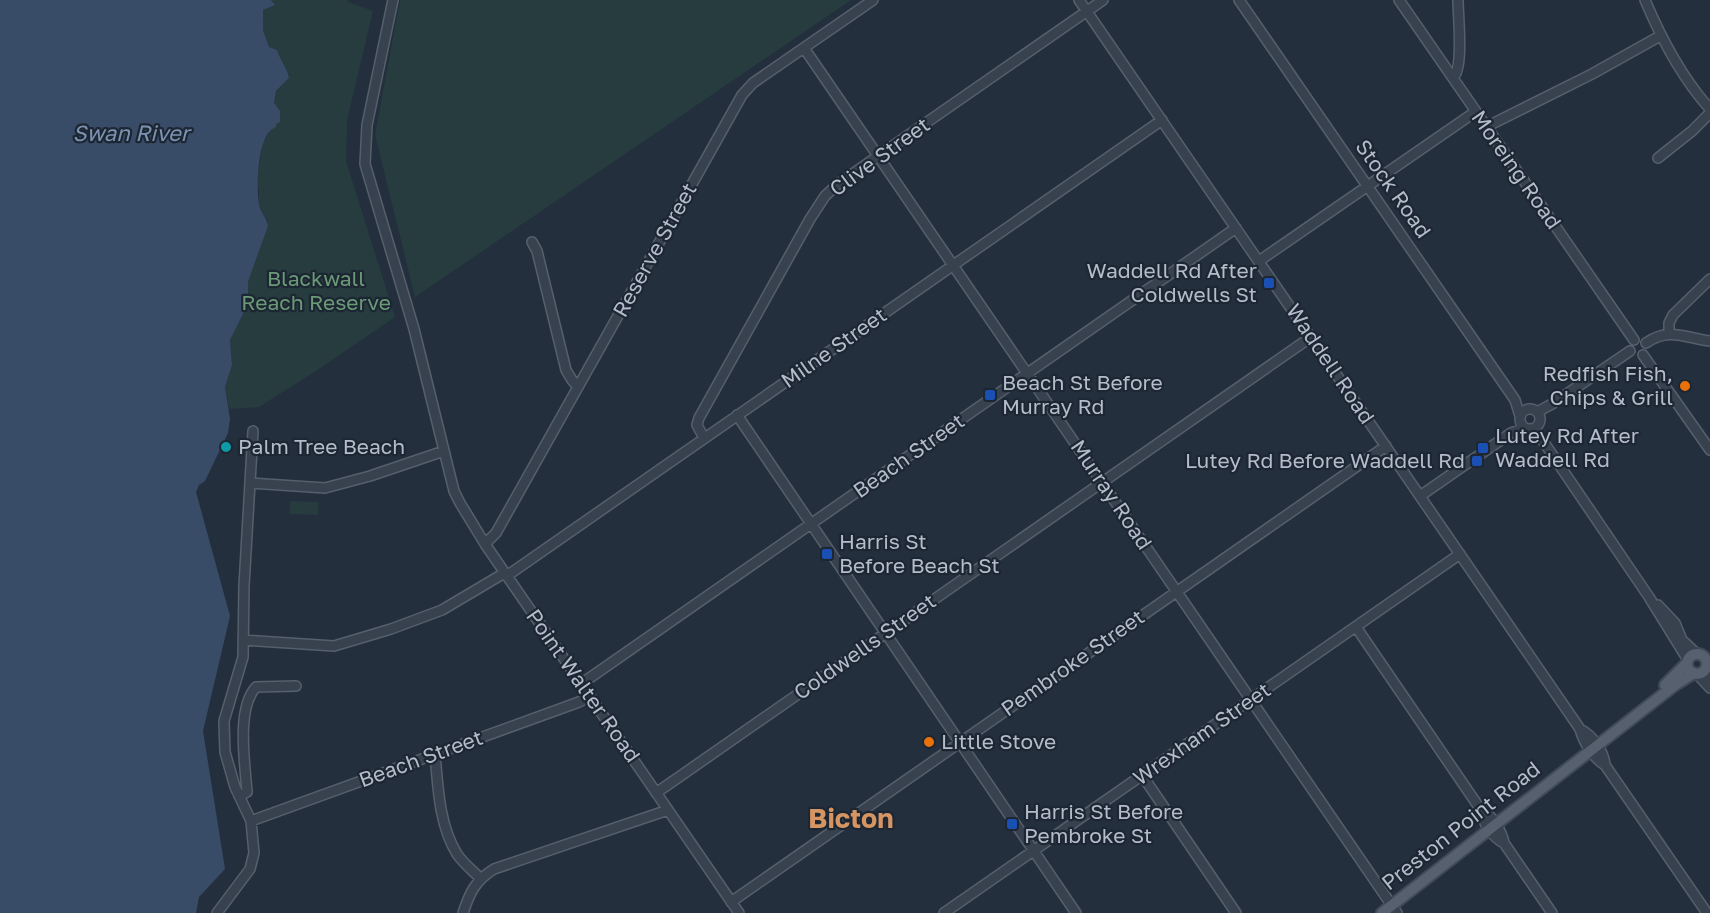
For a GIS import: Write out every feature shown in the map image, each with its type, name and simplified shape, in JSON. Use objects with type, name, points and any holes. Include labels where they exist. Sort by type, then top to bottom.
[{"type":"main road","name":"Stock Road","points":[[1696,656],[1705,658],[1704,669],[1690,670],[1696,656]]},
{"type":"main road","name":"Preston Point Road","points":[[1382,913],[1395,909],[1492,826],[1564,770],[1672,680],[1696,656]]},
{"type":"main road","name":"Preston Point Road","points":[[1593,746],[1659,697],[1704,669]]},
{"type":"street","name":"Point Walter Road","points":[[393,0],[367,125],[365,164],[414,329],[444,452],[460,503],[485,544],[739,913]]},
{"type":"street","name":"Reserve Street","points":[[485,544],[496,533],[742,95],[753,83],[873,0]]},
{"type":"street","name":"Waddell Road","points":[[1079,0],[1580,729],[1582,736],[1605,759],[1605,765],[1707,913]]},
{"type":"street","name":"Clive Street","points":[[704,438],[697,425],[699,418],[817,206],[838,184],[1104,0]]},
{"type":"street","name":"Stock Road","points":[[1239,0],[1530,420],[1649,597],[1696,656]]},
{"type":"street","name":"Moreing Road","points":[[1399,0],[1634,340]]},
{"type":"street","points":[[1453,78],[1457,75],[1459,63],[1458,0]]},
{"type":"street","points":[[1645,0],[1660,36],[1710,111],[1692,131],[1658,158]]},
{"type":"street","points":[[1486,127],[1592,74],[1660,36]]},
{"type":"street","name":"Murray Road","points":[[804,48],[1395,909]]},
{"type":"street","points":[[1259,261],[1475,112]]},
{"type":"street","name":"Milne Street","points":[[243,640],[334,646],[391,629],[442,609],[511,573],[1162,120]]},
{"type":"street","name":"Beach Street","points":[[581,684],[1236,228]]},
{"type":"street","points":[[532,242],[537,251],[566,370],[578,387]]},
{"type":"street","points":[[1669,334],[1669,323],[1673,315],[1710,279]]},
{"type":"street","points":[[1646,343],[1660,335],[1669,334],[1710,340]]},
{"type":"street","name":"Coldwells Street","points":[[656,793],[1311,337]]},
{"type":"street","points":[[1640,339],[1646,343],[1647,349],[1643,355],[1636,356],[1630,351],[1630,344],[1634,340],[1640,339]]},
{"type":"street","points":[[1420,496],[1630,351]]},
{"type":"street","points":[[1643,355],[1710,450]]},
{"type":"street","points":[[737,415],[1076,913]]},
{"type":"street","points":[[217,913],[250,869],[254,853],[252,821],[235,787],[225,752],[224,721],[243,657],[253,431]]},
{"type":"street","name":"Pembroke Street","points":[[731,902],[1386,446]]},
{"type":"street","points":[[250,483],[325,488],[444,452]]},
{"type":"street","name":"Wrexham Street","points":[[944,913],[1460,554]]},
{"type":"street","points":[[1356,627],[1481,810],[1481,816],[1492,826],[1497,840],[1504,843],[1552,913]]},
{"type":"street","name":"Stock Road","points":[[1704,669],[1710,688]]},
{"type":"street","points":[[239,796],[246,792],[243,734],[249,695],[256,687],[296,686]]},
{"type":"street","name":"Beach Street","points":[[252,821],[579,702],[590,696]]},
{"type":"street","points":[[435,753],[440,805],[451,842],[458,856],[480,878]]},
{"type":"street","points":[[1142,775],[1236,913]]},
{"type":"street","points":[[463,913],[469,895],[480,878],[494,869],[668,810]]},
{"type":"green space","name":"Blackwall Reach Reserve","points":[[271,0],[348,0],[348,2],[373,11],[347,120],[346,161],[395,317],[259,407],[229,409],[225,387],[232,365],[230,340],[244,312],[248,297],[248,282],[268,226],[268,221],[259,206],[259,190],[256,181],[263,144],[271,129],[276,92],[289,78],[277,50],[269,48],[263,30],[263,10],[275,5]]},
{"type":"green space","points":[[400,0],[851,0],[415,297],[375,135]]},
{"type":"green space","points":[[290,501],[319,502],[318,515],[289,514]]},
{"type":"water","name":"Swan River","points":[[0,0],[271,0],[275,5],[263,10],[263,30],[269,47],[277,50],[289,78],[276,91],[274,103],[280,111],[280,122],[265,139],[259,161],[259,204],[268,226],[248,282],[248,297],[244,312],[230,340],[232,365],[225,387],[230,419],[228,433],[205,481],[199,485],[196,492],[230,616],[203,731],[225,869],[199,897],[196,913],[0,913]]},
{"type":"place","name":"Waddell Rd After Coldwells St","points":[[1269,283]]},
{"type":"place","name":"Redfish Fish, Chips & Grill","points":[[1685,386]]},
{"type":"place","name":"Beach St Before Murray Rd","points":[[990,395]]},
{"type":"place","name":"Palm Tree Beach","points":[[226,447]]},
{"type":"place","name":"Lutey Rd After Waddell Rd","points":[[1483,448]]},
{"type":"place","name":"Lutey Rd Before Waddell Rd","points":[[1477,461]]},
{"type":"place","name":"Harris St Before Beach St","points":[[827,554]]},
{"type":"place","name":"Little Stove","points":[[929,742]]},
{"type":"place","name":"Harris St Before Pembroke St","points":[[1012,824]]},
{"type":"district","name":"Bicton","points":[[851,819]]}]
